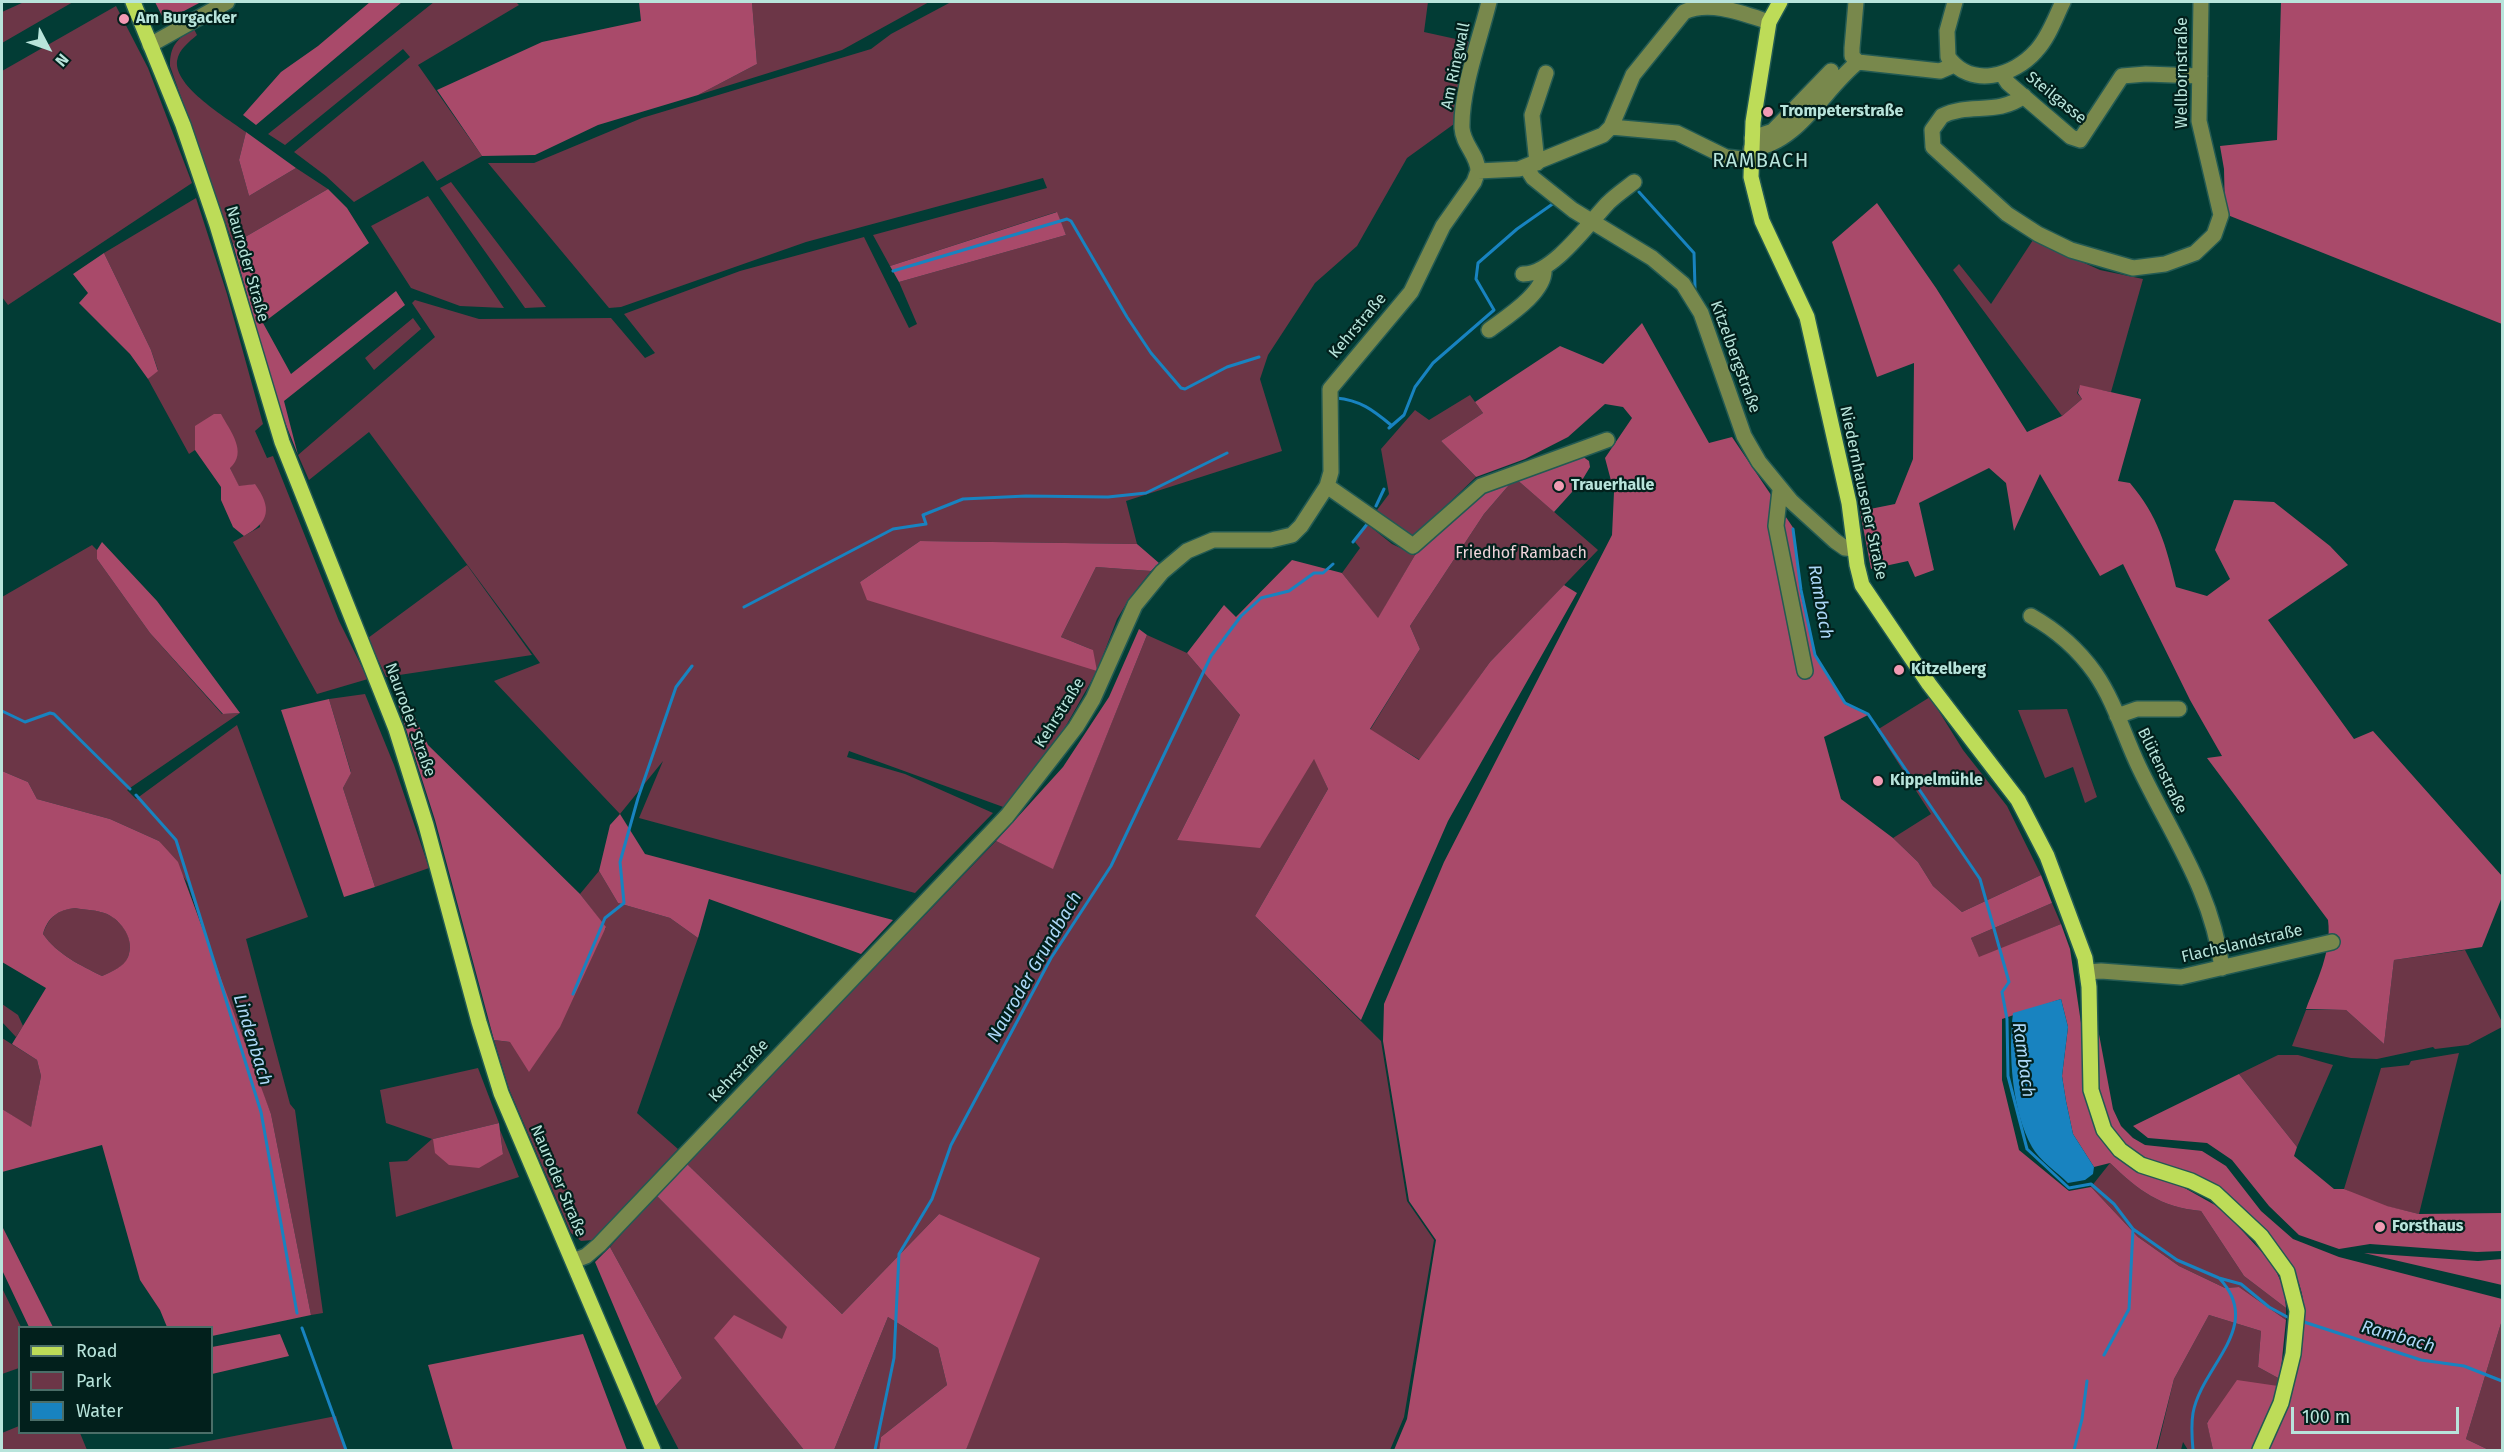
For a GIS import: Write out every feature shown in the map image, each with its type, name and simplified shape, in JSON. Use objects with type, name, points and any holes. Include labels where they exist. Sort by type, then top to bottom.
[{"type":"main road","name":"Nauroder Straße","points":[[133,2],[183,125],[217,225],[282,442],[402,748],[501,1093],[653,1450]]},
{"type":"main road","name":"Niedernhausener Straße","points":[[1780,2],[1768,22],[1751,149],[1754,192],[1760,214],[1807,317],[1849,503],[1859,575],[1868,597],[1929,684],[2008,786],[2028,817],[2059,885],[2081,944],[2087,972],[2091,1090],[2104,1130],[2120,1150],[2141,1165],[2202,1185],[2228,1203],[2280,1259],[2292,1284],[2296,1320],[2287,1383],[2260,1450]]},
{"type":"street","points":[[150,45],[227,2]]},
{"type":"street","name":"Am Ringwall","points":[[1478,171],[1465,143],[1462,120],[1489,2]]},
{"type":"street","points":[[1856,2],[1852,56],[1858,62]]},
{"type":"street","points":[[1955,2],[1946,44],[1948,57],[1954,65],[1977,76],[2002,74],[2020,65],[2038,50],[2063,2]]},
{"type":"street","name":"Wellbornstraße","points":[[2024,96],[2005,107],[1947,114],[1934,125],[1931,136],[1936,152],[1989,199],[2038,234],[2096,260],[2133,268],[2152,267],[2183,259],[2206,245],[2219,227],[2222,215],[2201,140],[2199,121],[2201,2]]},
{"type":"street","points":[[1478,171],[1508,171],[1531,165],[1603,135],[1611,127],[1633,75],[1684,12],[1693,5],[1719,5],[1768,22]]},
{"type":"street","points":[[1611,127],[1677,133],[1726,157],[1762,148],[1780,139],[1858,62],[1866,61],[1940,71],[1954,65]]},
{"type":"street","points":[[1751,149],[1831,71]]},
{"type":"street","points":[[1531,165],[1532,115],[1546,73]]},
{"type":"street","name":"Steilgasse","points":[[2002,74],[2008,82],[2071,137],[2080,140],[2121,76],[2146,74],[2200,76]]},
{"type":"street","name":"Kitzelbergstraße","points":[[1531,165],[1533,178],[1591,221],[1652,258],[1689,291],[1721,366],[1744,436],[1780,490],[1835,541],[1845,548],[1855,549]]},
{"type":"street","name":"Kehrstraße","points":[[573,1261],[586,1256],[599,1245],[1007,816],[1076,727],[1093,699],[1135,605],[1162,572],[1187,551],[1213,540],[1271,540],[1293,535],[1327,486],[1333,458],[1330,389],[1411,292],[1443,226],[1474,182],[1478,171]]},
{"type":"street","points":[[1523,274],[1534,273],[1544,268],[1613,198],[1634,182]]},
{"type":"street","points":[[1489,330],[1535,291],[1543,278],[1544,268]]},
{"type":"street","points":[[1327,486],[1413,546],[1481,486],[1607,440]]},
{"type":"street","points":[[1780,490],[1776,526],[1805,671]]},
{"type":"street","name":"Blütenstraße","points":[[2031,616],[2058,634],[2084,659],[2104,688],[2139,767],[2202,892],[2218,935],[2222,968]]},
{"type":"street","points":[[2117,716],[2137,709],[2179,709]]},
{"type":"street","name":"Flachslandstraße","points":[[2087,972],[2111,971],[2166,978],[2222,968],[2332,942]]},
{"type":"green space","points":[[24,2],[73,2],[2,43],[2,12]]},
{"type":"green space","points":[[434,2],[516,2],[519,5],[418,65],[482,156],[437,181],[423,161],[354,202],[326,176],[294,152],[410,57],[403,49],[285,145],[268,134]]},
{"type":"green space","points":[[752,2],[929,2],[842,50],[698,95],[757,64]]},
{"type":"green space","points":[[951,2],[1428,2],[1424,32],[1474,43],[1454,124],[1407,158],[1357,246],[1315,283],[1268,355],[1260,379],[1282,451],[1126,501],[1137,544],[920,541],[860,582],[1093,650],[1061,637],[1096,567],[1151,571],[1117,619],[1097,671],[1059,738],[1006,808],[849,751],[847,757],[905,774],[993,813],[915,893],[639,818],[663,761],[620,814],[494,681],[540,663],[369,432],[309,480],[298,455],[435,337],[412,303],[415,300],[479,319],[611,318],[645,358],[655,353],[624,314],[740,271],[864,237],[909,328],[917,324],[899,282],[1066,235],[1056,212],[890,266],[873,235],[1047,188],[1043,178],[806,242],[621,307],[609,308],[488,163],[534,163],[642,118],[871,49],[891,34]]},
{"type":"green space","points":[[116,6],[148,68],[192,183],[8,305],[2,297],[2,71]]},
{"type":"green space","points":[[194,29],[197,35],[185,46],[178,57],[178,71],[203,101],[246,132],[239,160],[249,196],[296,168],[328,189],[233,244],[170,66],[171,53],[176,43]]},
{"type":"green space","points":[[451,182],[546,307],[525,308],[440,188]]},
{"type":"green space","points":[[428,196],[504,308],[460,306],[411,288],[371,226]]},
{"type":"green space","points":[[196,198],[227,294],[263,424],[255,431],[267,458],[273,456],[339,621],[368,679],[317,694],[233,542],[260,527],[255,484],[239,487],[230,468],[195,426],[195,450],[189,454],[148,379],[158,370],[151,350],[104,253]]},
{"type":"green space","points":[[2033,240],[2100,270],[2143,279],[2111,392],[2080,386],[2077,393],[2082,399],[2062,416],[1953,270],[1959,264],[1991,304]]},
{"type":"green space","points":[[413,318],[421,329],[374,370],[365,358]]},
{"type":"green space","points":[[1470,395],[1483,413],[1441,441],[1476,477],[1416,534],[1410,536],[1374,514],[1389,494],[1381,449],[1415,410],[1429,420]]},
{"type":"green space","name":"Friedhof Rambach","points":[[1515,478],[1598,550],[1490,662],[1420,760],[1370,730],[1420,649],[1410,626],[1484,514]]},
{"type":"green space","points":[[1367,524],[1392,544],[1415,555],[1378,619],[1342,573],[1360,548],[1355,542]]},
{"type":"green space","points":[[92,545],[97,550],[97,559],[150,633],[222,714],[240,713],[127,790],[136,799],[237,725],[308,917],[246,939],[290,1104],[295,1110],[323,1313],[311,1315],[271,1114],[238,1031],[187,882],[159,841],[110,819],[37,799],[28,782],[2,771],[2,597]]},
{"type":"green space","points":[[467,565],[532,655],[386,677],[368,638]]},
{"type":"green space","points":[[1147,635],[1187,653],[1240,715],[1177,840],[1314,758],[1328,789],[1255,916],[1381,1041],[1407,1201],[1434,1240],[1404,1417],[1390,1450],[966,1450],[972,1432],[939,1214],[842,1314],[687,1164],[996,841],[1053,868]]},
{"type":"green space","points":[[365,694],[394,765],[429,868],[375,887],[343,788],[351,772],[329,699]]},
{"type":"green space","points":[[1930,697],[1963,750],[2007,806],[2041,875],[1962,912],[1933,886],[1918,862],[1893,838],[1931,814],[1877,730]]},
{"type":"green space","points":[[2067,709],[2097,797],[2085,803],[2073,767],[2045,778],[2018,710]]},
{"type":"green space","points":[[599,871],[618,903],[670,918],[698,938],[637,1113],[678,1149],[593,1240],[581,1241],[571,1233],[509,1089],[494,1040],[509,1042],[606,928],[580,894]]},
{"type":"green space","points":[[2052,903],[2061,924],[1979,958],[1971,938]]},
{"type":"green space","points":[[75,908],[107,914],[118,921],[126,931],[130,950],[126,961],[121,966],[102,976],[62,954],[43,934],[54,915]]},
{"type":"green space","points":[[2465,950],[2502,1022],[2502,1027],[2468,1045],[2435,1049],[2433,1047],[2377,1059],[2351,1058],[2292,1046],[2306,1010],[2346,1010],[2384,1044],[2394,960]]},
{"type":"green space","points":[[2,1004],[18,1015],[23,1026],[16,1037],[2,1022]]},
{"type":"green space","points":[[2,1038],[37,1060],[41,1076],[31,1128],[2,1109]]},
{"type":"green space","points":[[2459,1053],[2419,1214],[2373,1203],[2344,1189],[2381,1068],[2409,1065],[2411,1061]]},
{"type":"green space","points":[[2278,1055],[2298,1055],[2333,1065],[2297,1147],[2239,1074]]},
{"type":"green space","points":[[478,1068],[499,1123],[433,1139],[503,1154],[500,1130],[519,1177],[396,1217],[389,1162],[407,1161],[432,1139],[386,1123],[380,1090]]},
{"type":"green space","points":[[2110,1163],[2151,1196],[2174,1206],[2201,1211],[2244,1276],[2286,1308],[2286,1320],[2239,1287],[2225,1288],[2179,1266],[2138,1237],[2091,1187]]},
{"type":"green space","points":[[656,1195],[788,1327],[783,1339],[715,1339],[804,1450],[679,1450],[656,1406],[682,1378],[610,1247]]},
{"type":"green space","points":[[2,1288],[21,1326],[18,1326],[18,1368],[2,1374]]},
{"type":"green space","points":[[2209,1315],[2261,1331],[2258,1367],[2280,1379],[2278,1386],[2207,1422],[2213,1450],[2188,1450],[2183,1442],[2181,1450],[2157,1450],[2174,1379]]},
{"type":"green space","points":[[888,1317],[938,1348],[947,1385],[881,1437],[879,1450],[834,1450]]},
{"type":"green space","points":[[2502,1320],[2502,1450],[2489,1450],[2466,1439]]},
{"type":"green space","points":[[336,1416],[345,1450],[163,1450]]},
{"type":"green space","points":[[18,1426],[18,1434],[80,1434],[87,1450],[2,1450],[2,1433]]},
{"type":"shaded area","points":[[155,2],[201,2],[184,11],[162,16]]},
{"type":"shaded area","points":[[370,2],[402,2],[256,125],[243,115],[281,72],[318,46]]},
{"type":"shaded area","points":[[639,2],[752,2],[757,64],[698,95],[598,125],[535,155],[482,156],[437,90],[542,42],[641,21]]},
{"type":"shaded area","points":[[2281,2],[2502,2],[2502,324],[2225,214],[2224,169],[2220,146],[2277,140]]},
{"type":"shaded area","points":[[246,132],[296,168],[249,196],[239,160]]},
{"type":"shaded area","points":[[328,189],[347,208],[369,243],[263,323],[291,374],[396,291],[405,305],[284,401],[298,455],[277,402],[233,244]]},
{"type":"shaded area","points":[[1877,203],[1936,288],[2027,432],[2062,416],[2082,399],[2078,393],[2080,385],[2141,399],[2118,481],[2130,483],[2148,507],[2160,532],[2176,587],[2207,596],[2230,579],[2215,550],[2234,500],[2274,502],[2330,546],[2348,565],[2268,620],[2354,739],[2373,731],[2502,876],[2502,897],[2482,947],[2394,960],[2384,1044],[2346,1010],[2306,1009],[2326,955],[2328,920],[2207,758],[2222,756],[2190,700],[2123,564],[2100,576],[2040,474],[2014,531],[2006,483],[1989,468],[1919,503],[1934,570],[1915,577],[1908,561],[1871,569],[1860,511],[1895,504],[1913,459],[1914,363],[1877,377],[1832,242]]},
{"type":"shaded area","points":[[1057,212],[1066,235],[899,282],[890,266]]},
{"type":"shaded area","points":[[104,253],[151,350],[158,371],[148,379],[130,354],[79,303],[88,293],[73,274]]},
{"type":"shaded area","points":[[1642,323],[1709,443],[1732,437],[1794,529],[1800,591],[1815,655],[1845,704],[1868,715],[1824,737],[1841,799],[1893,838],[1918,862],[1933,886],[1962,912],[2041,875],[2052,903],[1971,938],[1979,957],[2061,924],[2070,949],[2081,1023],[2084,1090],[2108,1145],[2222,1209],[2273,1264],[2284,1289],[2286,1308],[2244,1276],[2201,1211],[2174,1206],[2151,1196],[2110,1163],[2094,1167],[2073,1134],[2066,1101],[2062,1076],[2068,1027],[2061,999],[2002,1019],[2002,1080],[2019,1150],[2069,1191],[2091,1187],[2138,1237],[2179,1266],[2225,1288],[2239,1287],[2286,1320],[2280,1379],[2258,1367],[2261,1331],[2209,1315],[2174,1379],[2156,1450],[1394,1450],[1407,1419],[1436,1240],[1409,1201],[1383,1041],[1384,1004],[1444,862],[1612,535],[1614,492],[1605,458],[1632,418],[1623,407],[1605,404],[1568,437],[1525,459],[1476,477],[1441,441],[1483,413],[1475,402],[1560,346],[1603,364]]},
{"type":"shaded area","points":[[214,414],[221,414],[236,441],[237,455],[230,468],[239,486],[255,484],[266,507],[263,520],[253,531],[244,536],[233,527],[221,500],[221,487],[195,450],[195,426]]},
{"type":"shaded area","points":[[1579,454],[1589,461],[1590,467],[1581,482],[1554,512],[1515,478],[1484,514],[1410,626],[1420,649],[1370,729],[1419,760],[1490,662],[1564,585],[1577,593],[1448,821],[1361,1020],[1255,916],[1328,789],[1314,759],[1260,848],[1177,840],[1240,715],[1187,653],[1224,605],[1236,617],[1292,560],[1342,573],[1378,618],[1415,555],[1481,488]]},
{"type":"shaded area","points":[[920,541],[1137,544],[1159,563],[1151,571],[1096,567],[1061,637],[1093,650],[1097,671],[867,600],[860,582]]},
{"type":"shaded area","points":[[102,542],[157,601],[240,713],[223,714],[150,633],[97,559],[97,550]]},
{"type":"shaded area","points":[[1139,629],[1147,635],[1053,869],[996,841],[1063,767],[1109,697]]},
{"type":"shaded area","points":[[329,699],[351,773],[343,788],[375,887],[344,897],[281,710]]},
{"type":"shaded area","points":[[408,703],[428,745],[580,894],[606,927],[560,1027],[529,1072],[510,1042],[494,1040],[435,820],[398,704]]},
{"type":"shaded area","points":[[2,771],[28,782],[37,799],[110,819],[159,841],[178,862],[271,1114],[311,1315],[213,1336],[213,1326],[167,1326],[160,1310],[140,1280],[102,1145],[2,1172],[2,1109],[31,1127],[41,1076],[37,1060],[12,1044],[46,988],[2,962]],"holes":[[[69,909],[100,912],[118,921],[126,932],[130,944],[130,951],[124,964],[102,976],[62,954],[43,934],[54,915]]]},
{"type":"shaded area","points":[[620,814],[645,854],[893,920],[861,954],[709,899],[698,938],[670,918],[618,903],[599,871],[610,825]]},
{"type":"shaded area","points":[[2095,1029],[2098,1029],[2113,1109],[2121,1126],[2133,1138],[2145,1145],[2202,1151],[2226,1166],[2261,1211],[2293,1239],[2339,1257],[2502,1299],[2502,1320],[2466,1439],[2489,1450],[2266,1450],[2300,1336],[2303,1300],[2299,1284],[2279,1249],[2233,1200],[2204,1179],[2142,1156],[2121,1140],[2106,1116],[2099,1092]]},
{"type":"shaded area","points":[[2239,1074],[2297,1147],[2294,1156],[2334,1189],[2344,1189],[2387,1206],[2419,1214],[2502,1213],[2502,1251],[2477,1252],[2370,1244],[2339,1249],[2299,1235],[2269,1206],[2232,1160],[2207,1143],[2148,1138],[2133,1126]]},
{"type":"shaded area","points":[[499,1123],[503,1154],[479,1168],[449,1165],[435,1153],[433,1139]]},
{"type":"shaded area","points":[[687,1164],[842,1314],[939,1214],[1040,1258],[966,1450],[879,1450],[881,1437],[947,1385],[938,1348],[888,1317],[834,1450],[804,1450],[714,1338],[734,1315],[782,1339],[787,1327],[656,1195]]},
{"type":"shaded area","points":[[2,1226],[52,1326],[29,1326],[2,1270]]},
{"type":"shaded area","points":[[610,1247],[682,1378],[656,1406],[595,1262]]},
{"type":"shaded area","points":[[2364,1253],[2478,1261],[2502,1259],[2502,1285]]},
{"type":"shaded area","points":[[280,1334],[289,1356],[213,1374],[213,1347]]},
{"type":"shaded area","points":[[583,1334],[627,1450],[453,1450],[428,1365]]},
{"type":"shaded area","points":[[2237,1380],[2278,1386],[2279,1390],[2254,1450],[2213,1450],[2207,1423]]},
{"type":"water","points":[[2061,999],[2068,1027],[2062,1076],[2066,1101],[2073,1134],[2094,1167],[2093,1174],[2085,1180],[2068,1183],[2035,1152],[2025,1133],[2013,1081],[2011,1046],[2013,1013]]},
{"type":"waterway","name":"Rambach","points":[[1639,192],[1694,253],[1695,288]]},
{"type":"waterway","points":[[1389,428],[1404,415],[1415,387],[1433,363],[1494,310],[1476,279],[1478,263],[1517,229],[1554,203]]},
{"type":"waterway","points":[[893,271],[1067,219],[1071,221],[1127,317],[1151,353],[1181,388],[1185,389],[1227,367],[1259,357]]},
{"type":"waterway","points":[[1336,398],[1366,407],[1391,425]]},
{"type":"waterway","points":[[744,607],[893,529],[926,524],[923,515],[963,499],[1026,496],[1108,497],[1146,493],[1227,453]]},
{"type":"waterway","points":[[1376,506],[1384,489]]},
{"type":"waterway","points":[[1353,542],[1368,523]]},
{"type":"waterway","name":"Rambach","points":[[1793,529],[1801,590],[1815,655],[1845,703],[1868,714],[1980,879],[2009,982],[2002,992],[2007,1019],[2008,1076],[2027,1149],[2069,1188],[2091,1184],[2114,1204],[2133,1229],[2177,1260],[2219,1278],[2241,1284],[2269,1307],[2291,1319]]},
{"type":"waterway","name":"Nauroder Grundbach","points":[[875,1450],[894,1358],[899,1254],[932,1199],[951,1145],[1051,958],[1111,866],[1211,656],[1241,616],[1261,598],[1289,591],[1314,573],[1323,573],[1333,564]]},
{"type":"waterway","points":[[573,994],[605,918],[624,903],[620,862],[638,798],[676,687],[692,666]]},
{"type":"waterway","name":"Lindenbach","points":[[2,711],[25,722],[50,713],[54,714],[130,789]]},
{"type":"waterway","name":"Lindenbach","points":[[136,795],[176,840],[261,1112],[297,1313]]},
{"type":"waterway","points":[[2104,1355],[2129,1309],[2133,1229]]},
{"type":"waterway","points":[[2193,1450],[2193,1413],[2199,1395],[2233,1330],[2236,1313],[2232,1297],[2220,1279]]},
{"type":"waterway","name":"Rambach","points":[[2301,1321],[2421,1360],[2464,1366],[2502,1381]]},
{"type":"waterway","name":"Lindenbach","points":[[302,1328],[346,1450]]},
{"type":"waterway","points":[[2074,1450],[2082,1419],[2087,1381]]},
{"type":"place","name":"Am Burgacker","points":[[124,19]]},
{"type":"place","name":"Trompeterstraße","points":[[1768,112]]},
{"type":"place","name":"Trauerhalle","points":[[1559,486]]},
{"type":"place","name":"Kitzelberg","points":[[1899,670]]},
{"type":"place","name":"Kippelmühle","points":[[1878,781]]},
{"type":"place","name":"Forsthaus","points":[[2380,1227]]},
{"type":"district","name":"RAMBACH","points":[[1761,161]]}]
